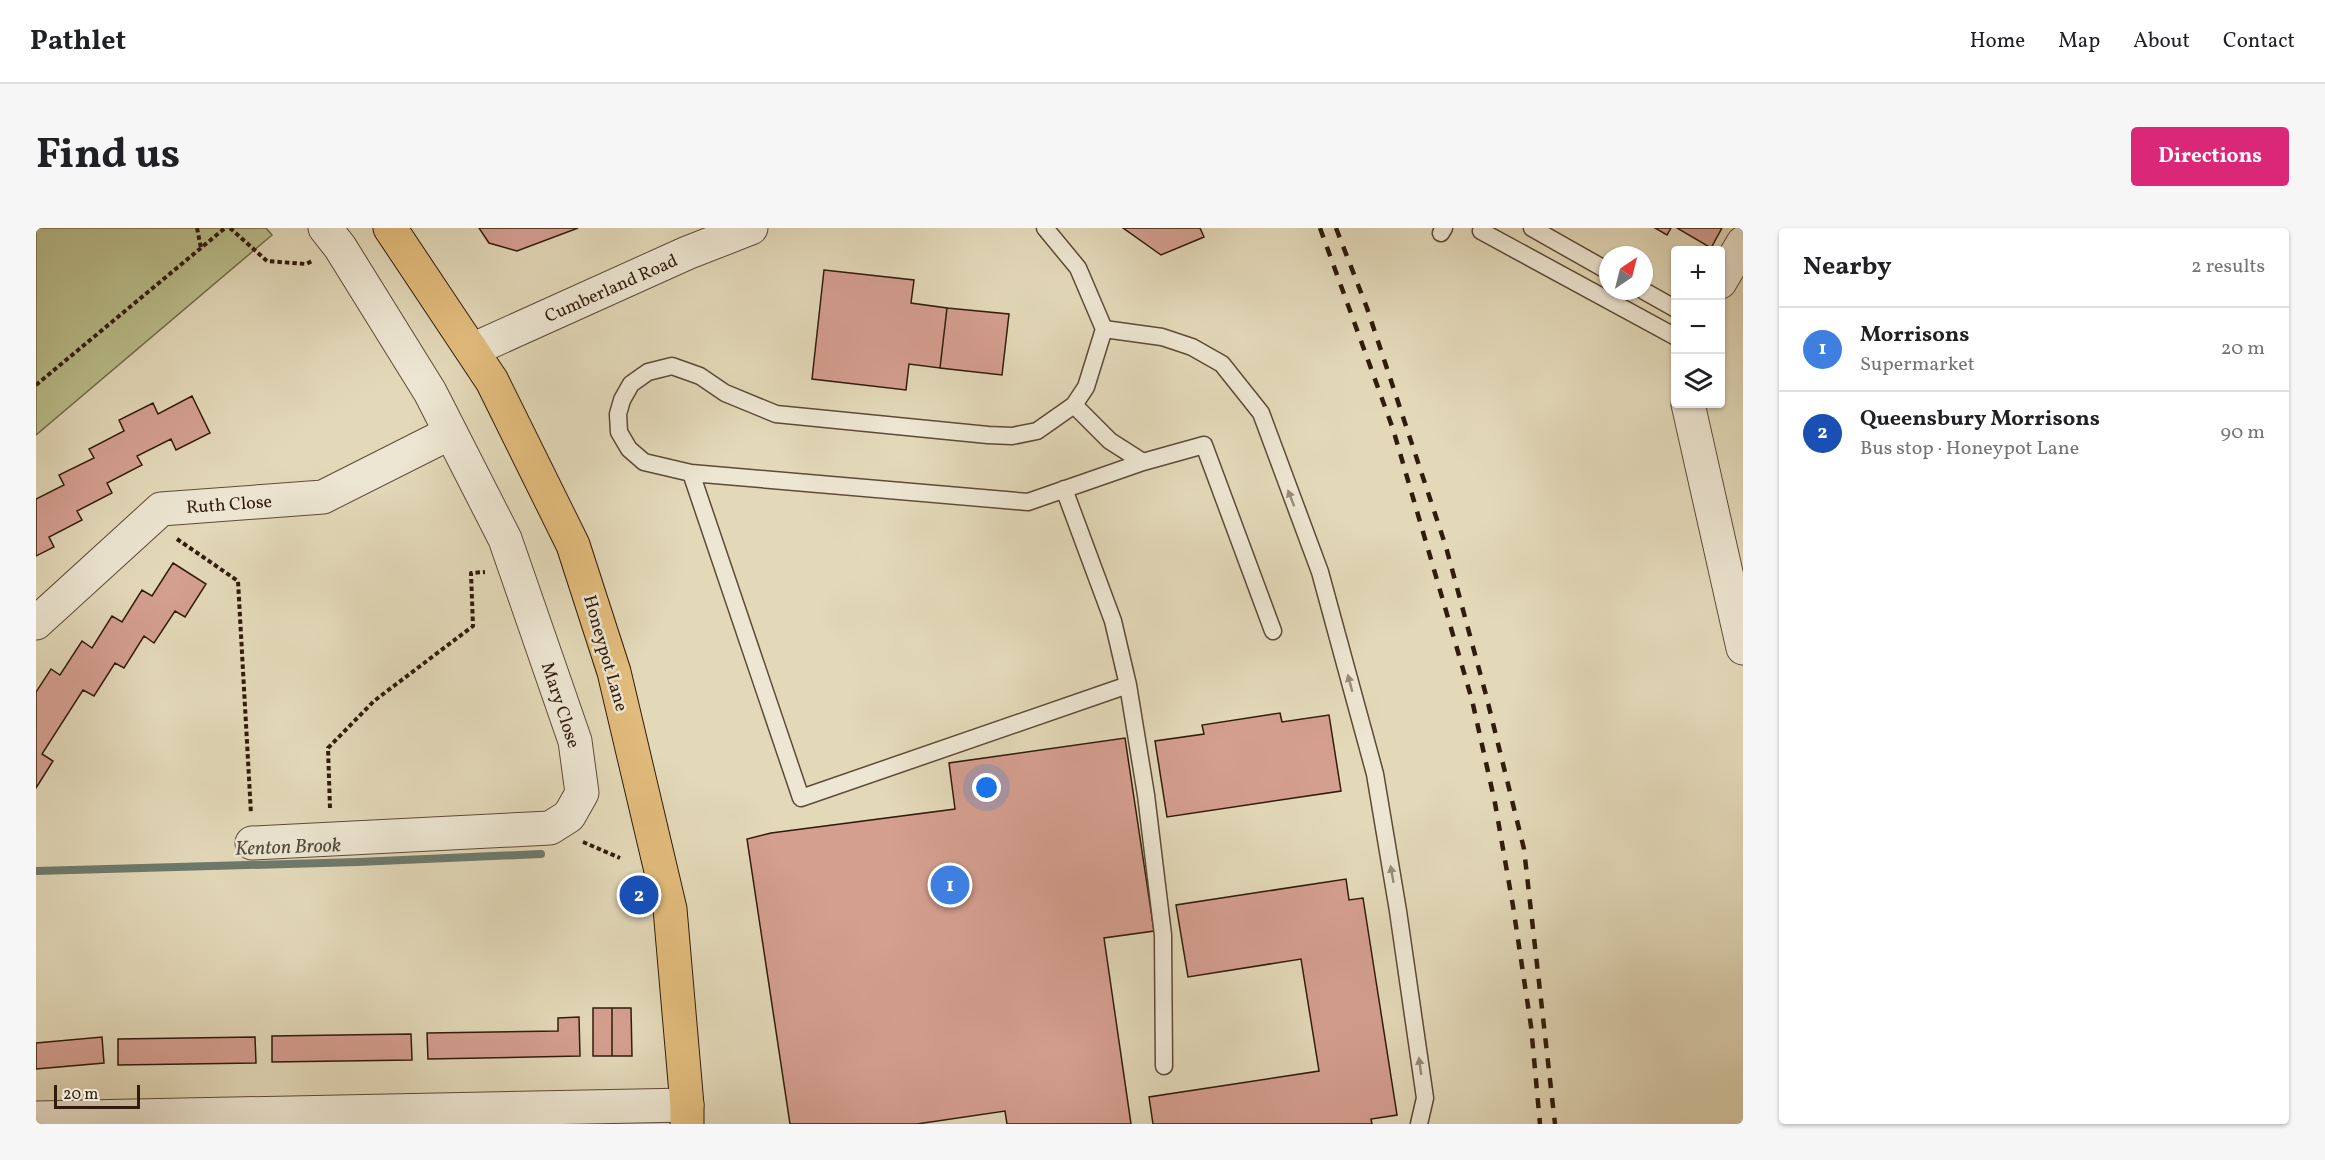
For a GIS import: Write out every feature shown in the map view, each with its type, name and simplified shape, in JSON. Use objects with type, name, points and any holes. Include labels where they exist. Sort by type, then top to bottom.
[{"type":"main road","name":"Honeypot Lane","points":[[390,228],[492,381],[573,545],[614,672],[670,909],[687,1114]]},
{"type":"street","name":"Cumberland Road","points":[[472,350],[687,253],[751,228]]},
{"type":"street","name":"Mary Close","points":[[252,843],[550,828],[569,816],[582,793],[575,741],[505,539],[430,392],[333,238]]},
{"type":"street","points":[[1725,274],[1743,243]]},
{"type":"street","points":[[1689,408],[1743,648]]},
{"type":"street","name":"Ruth Close","points":[[36,623],[161,509],[322,497],[450,433]]},
{"type":"street","points":[[36,1118],[687,1114]]},
{"type":"lane","points":[[1045,228],[1078,268],[1104,329],[1086,387],[1074,405],[1037,431],[1012,436],[988,435],[776,414],[725,393],[700,376],[672,366],[648,372],[631,384],[622,400],[618,414],[619,432],[629,449],[644,462],[691,473],[1028,501],[1143,462],[1204,445],[1273,631]]},
{"type":"lane","points":[[1532,228],[1599,266]]},
{"type":"lane","points":[[1481,231],[1671,334]]},
{"type":"lane","points":[[1653,296],[1671,306]]},
{"type":"lane","points":[[1104,329],[1162,337],[1192,347],[1222,364],[1261,413],[1320,572],[1375,774],[1398,911],[1425,1098],[1419,1124]]},
{"type":"lane","points":[[1074,405],[1110,441],[1143,462]]},
{"type":"lane","points":[[691,473],[801,798],[1128,685]]},
{"type":"lane","points":[[1064,489],[1113,621],[1128,685],[1146,795],[1162,935],[1164,1066]]},
{"type":"path","points":[[197,228],[201,248]]},
{"type":"path","points":[[36,386],[225,228]]},
{"type":"path","points":[[230,228],[267,261],[306,264],[333,238]]},
{"type":"path","points":[[148,521],[238,581],[252,843]]},
{"type":"path","points":[[331,839],[328,748],[374,701],[473,626],[471,573],[514,568]]},
{"type":"green space","points":[[36,228],[266,228],[272,235],[36,435]]},
{"type":"building","points":[[479,228],[578,228],[517,251],[489,243]]},
{"type":"building","points":[[1123,228],[1200,228],[1204,237],[1161,255]]},
{"type":"building","points":[[1655,228],[1671,228],[1667,235]]},
{"type":"building","points":[[1677,228],[1722,228],[1712,246],[1708,246]]},
{"type":"building","points":[[824,270],[914,280],[911,303],[947,308],[940,368],[909,364],[906,390],[812,379]]},
{"type":"building","points":[[947,308],[1009,314],[1002,375],[940,368]]},
{"type":"building","points":[[192,396],[210,433],[176,450],[171,439],[137,456],[142,465],[107,483],[112,493],[77,511],[82,520],[49,537],[54,547],[36,556],[36,499],[64,485],[59,475],[94,458],[89,449],[124,431],[119,420],[153,403],[158,414]]},
{"type":"building","points":[[173,563],[206,584],[185,617],[175,611],[154,643],[144,636],[124,668],[115,663],[94,696],[83,690],[42,754],[53,761],[36,788],[36,692],[51,669],[60,675],[82,641],[92,648],[112,616],[122,622],[142,590],[152,596]]},
{"type":"building","points":[[1280,713],[1282,722],[1329,715],[1341,791],[1167,817],[1155,741],[1204,734],[1202,725]]},
{"type":"building","points":[[1125,738],[1154,931],[1104,938],[1131,1124],[1007,1124],[1005,1111],[917,1124],[790,1124],[747,839],[771,833],[955,809],[949,763]]},
{"type":"building","points":[[1346,879],[1349,900],[1363,898],[1397,1115],[1371,1119],[1372,1124],[1153,1124],[1149,1097],[1319,1071],[1301,959],[1188,977],[1176,905]]},
{"type":"building","points":[[593,1008],[612,1008],[612,1056],[593,1056]]},
{"type":"building","points":[[612,1008],[631,1008],[632,1056],[612,1056]]},
{"type":"building","points":[[579,1017],[580,1056],[428,1059],[427,1033],[558,1031],[558,1018]]},
{"type":"building","points":[[411,1034],[412,1060],[272,1062],[272,1036]]},
{"type":"building","points":[[102,1037],[104,1063],[36,1069],[36,1043]]},
{"type":"building","points":[[255,1037],[256,1063],[118,1065],[118,1039]]},
{"type":"waterway","name":"Kenton Brook","points":[[36,871],[358,862],[541,854]]},
{"type":"railway","points":[[1320,228],[1393,429],[1472,700],[1495,803],[1513,906],[1531,1026],[1540,1124]]},
{"type":"railway","points":[[1336,228],[1367,308],[1446,547],[1524,849],[1555,1124]]},
{"type":"place","name":"Morrisons","points":[[950,885]]},
{"type":"place","name":"Queensbury Morrisons","points":[[639,895]]}]
